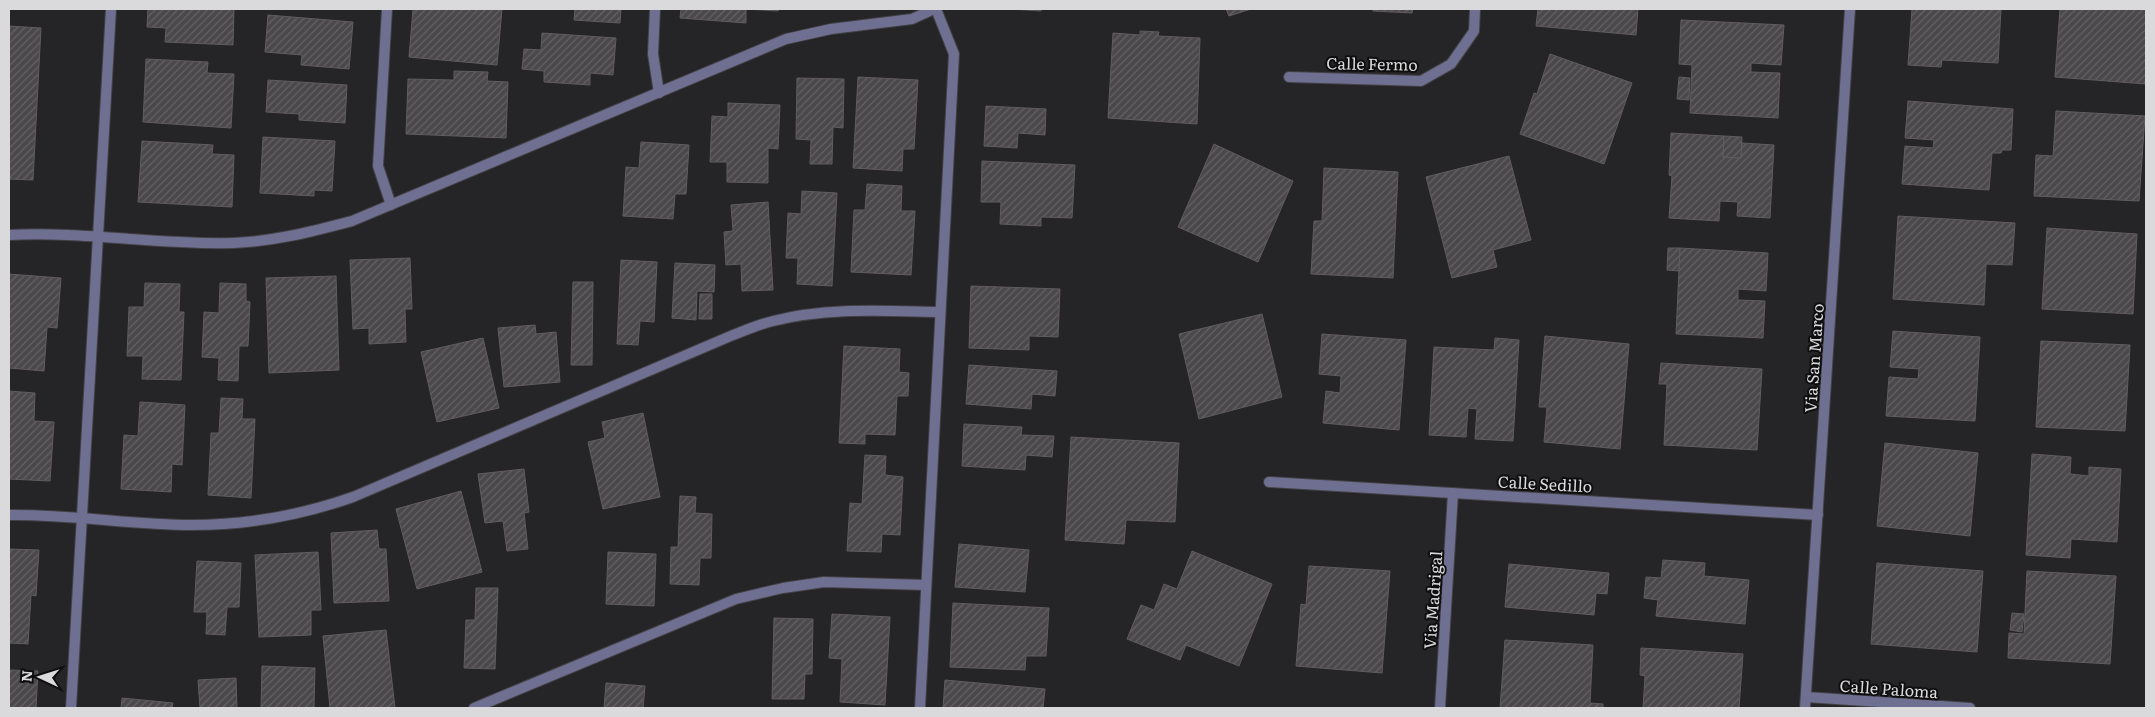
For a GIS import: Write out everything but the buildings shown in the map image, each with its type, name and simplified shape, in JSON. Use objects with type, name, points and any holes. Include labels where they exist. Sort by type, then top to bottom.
[{"type":"street","points":[[71,708],[111,9]]},
{"type":"street","points":[[387,9],[378,166],[391,205]]},
{"type":"street","points":[[655,9],[653,54],[659,93]]},
{"type":"street","points":[[9,235],[98,236],[232,243],[288,238],[352,221],[786,39],[830,29],[912,19],[935,9],[954,54],[920,708]]},
{"type":"street","name":"Calle Fermo","points":[[1290,77],[1421,81],[1451,64],[1474,31],[1475,9]]},
{"type":"street","name":"Via San Marco","points":[[1805,708],[1850,9]]},
{"type":"street","points":[[9,515],[191,525],[236,523],[278,518],[316,510],[733,335],[773,321],[814,314],[857,310],[940,312]]},
{"type":"street","name":"Calle Sedillo","points":[[1269,482],[1818,515]]},
{"type":"street","name":"Via Madrigal","points":[[1440,708],[1453,493]]},
{"type":"street","points":[[474,708],[736,599],[783,588],[824,582],[926,585]]},
{"type":"street","name":"Calle Paloma","points":[[1806,697],[1970,708]]}]
